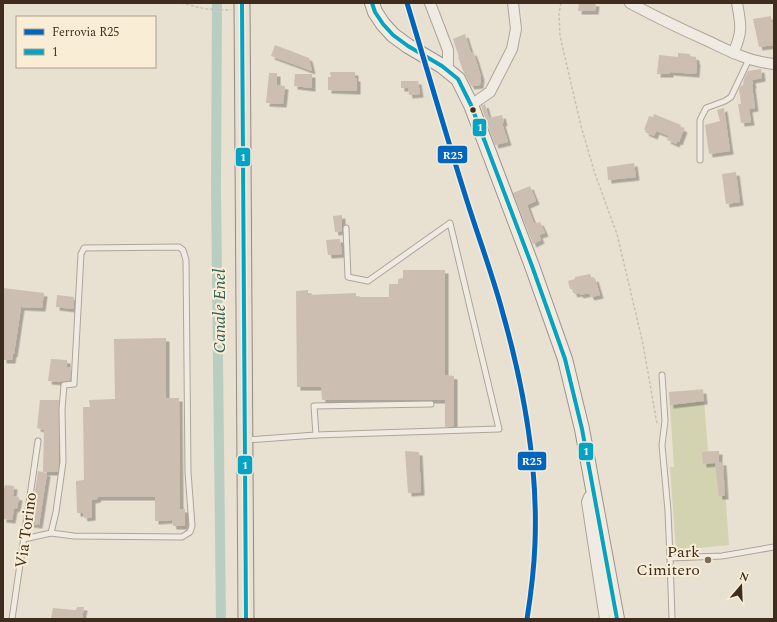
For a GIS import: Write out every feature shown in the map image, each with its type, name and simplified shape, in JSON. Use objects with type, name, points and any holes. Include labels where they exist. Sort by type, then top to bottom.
[{"type":"main road","points":[[237,6],[245,440],[246,619]]},
{"type":"main road","points":[[373,8],[383,24],[393,35],[408,46],[445,68],[458,79],[471,105],[532,266],[565,359],[582,429],[617,619]]},
{"type":"street","points":[[430,3],[448,50],[445,68]]},
{"type":"street","points":[[471,105],[490,92],[512,48],[516,29],[512,3]]},
{"type":"street","points":[[630,3],[659,19],[733,53],[760,63],[774,64]]},
{"type":"street","points":[[733,53],[739,42],[741,26],[737,3]]},
{"type":"street","points":[[594,494],[588,496],[587,502],[605,619]]},
{"type":"lane","points":[[700,160],[700,120],[706,108],[725,101],[731,97],[749,59]]},
{"type":"lane","points":[[245,440],[316,435],[499,429],[450,223],[368,281],[348,277],[346,228]]},
{"type":"lane","points":[[24,539],[51,533],[74,536],[182,537],[190,532],[192,526],[188,472],[186,260],[183,250],[179,247],[84,248],[81,254],[74,384],[64,385],[62,409],[63,462],[56,512],[51,533]]},
{"type":"lane","points":[[662,376],[665,421],[662,440],[668,511],[672,619]]},
{"type":"lane","points":[[316,435],[314,406],[431,404]]},
{"type":"lane","name":"Via Torino","points":[[12,619],[38,441]]},
{"type":"lane","points":[[670,558],[722,556],[774,547]]},
{"type":"path","points":[[181,3],[206,9],[237,6]]},
{"type":"path","points":[[561,3],[559,13],[560,36],[581,126],[595,174],[617,234],[643,344],[655,418],[662,440]]},
{"type":"green space","points":[[703,389],[708,451],[719,451],[719,462],[723,462],[729,545],[676,550],[670,467],[674,467],[669,392]]},
{"type":"building","points":[[579,3],[596,3],[595,11],[578,11]]},
{"type":"building","points":[[771,16],[774,33],[774,45],[759,47],[753,19]]},
{"type":"building","points":[[465,34],[471,53],[473,52],[476,60],[481,77],[480,85],[471,86],[458,57],[453,39]]},
{"type":"building","points":[[275,45],[309,58],[312,71],[271,56]]},
{"type":"building","points":[[678,53],[690,54],[690,56],[696,57],[696,74],[670,72],[670,74],[657,74],[659,55],[678,57]]},
{"type":"building","points":[[761,69],[762,78],[752,80],[755,108],[749,109],[751,122],[741,123],[738,104],[741,104],[739,89],[743,85],[748,71]]},
{"type":"building","points":[[330,72],[355,72],[355,78],[357,78],[357,91],[328,90],[328,77],[331,77]]},
{"type":"building","points":[[269,73],[277,73],[277,85],[285,86],[283,104],[266,103]]},
{"type":"building","points":[[295,74],[312,74],[312,88],[294,86]]},
{"type":"building","points":[[401,81],[418,81],[420,94],[409,95],[408,88],[401,88]]},
{"type":"building","points":[[485,104],[489,118],[502,115],[504,122],[502,123],[508,142],[495,145],[481,106]]},
{"type":"building","points":[[724,108],[730,151],[709,154],[705,125],[720,121],[717,110]]},
{"type":"building","points":[[654,114],[681,125],[680,127],[684,129],[679,142],[677,141],[676,144],[667,140],[669,136],[656,131],[654,136],[645,132],[646,130],[644,130],[649,116],[653,117]]},
{"type":"building","points":[[634,163],[636,177],[608,180],[607,167]]},
{"type":"building","points":[[736,172],[740,202],[726,204],[722,174]]},
{"type":"building","points":[[530,186],[536,201],[527,205],[534,224],[540,222],[545,233],[539,235],[541,240],[533,244],[513,193]]},
{"type":"building","points":[[342,215],[342,231],[335,232],[333,216]]},
{"type":"building","points":[[340,239],[342,254],[328,255],[326,240]]},
{"type":"building","points":[[403,270],[445,270],[445,375],[454,376],[454,426],[445,427],[445,400],[322,400],[321,387],[297,387],[296,291],[308,290],[308,295],[356,293],[356,297],[389,297],[389,284],[398,284],[398,279],[403,278]]},
{"type":"building","points":[[590,274],[592,279],[595,278],[600,295],[591,297],[589,293],[580,295],[579,293],[574,294],[572,289],[570,289],[568,281],[575,279],[575,277]]},
{"type":"building","points":[[3,288],[44,293],[42,308],[21,307],[12,360],[3,360]]},
{"type":"building","points":[[57,295],[74,297],[73,309],[56,307]]},
{"type":"building","points":[[166,338],[166,398],[179,398],[180,509],[185,509],[185,526],[173,526],[172,520],[155,521],[155,497],[98,497],[97,499],[92,500],[92,517],[84,518],[83,513],[77,513],[76,481],[84,480],[83,407],[90,407],[89,400],[115,399],[114,339]]},
{"type":"building","points":[[51,359],[67,360],[67,367],[71,367],[70,380],[61,382],[48,381]]},
{"type":"building","points":[[703,390],[704,401],[670,405],[669,392]]},
{"type":"building","points":[[40,400],[59,400],[58,472],[43,472],[44,430],[37,428]]},
{"type":"building","points":[[405,451],[419,452],[421,492],[408,493]]},
{"type":"building","points":[[719,451],[719,462],[723,462],[725,496],[719,496],[715,463],[703,464],[702,452]]},
{"type":"building","points":[[38,471],[47,473],[39,525],[30,524]]},
{"type":"building","points":[[5,485],[14,486],[13,496],[19,497],[17,508],[14,509],[12,520],[3,519],[3,493]]},
{"type":"building","points":[[77,607],[84,607],[82,619],[51,619],[53,608],[76,610]]},
{"type":"waterway","name":"Canale Enel","points":[[217,3],[216,190],[221,619]]},
{"type":"rail line","name":"R25","points":[[407,3],[459,176],[499,300],[511,342],[523,399],[532,456],[535,514],[534,562],[527,619]]},
{"type":"transit line","name":"1","points":[[242,3],[246,619]]},
{"type":"transit line","name":"1","points":[[372,3],[375,12],[393,35],[408,46],[442,66],[458,79],[471,105],[532,266],[565,359],[582,429],[617,619]]},
{"type":"place","name":"Park Cimitero","points":[[708,560]]}]
